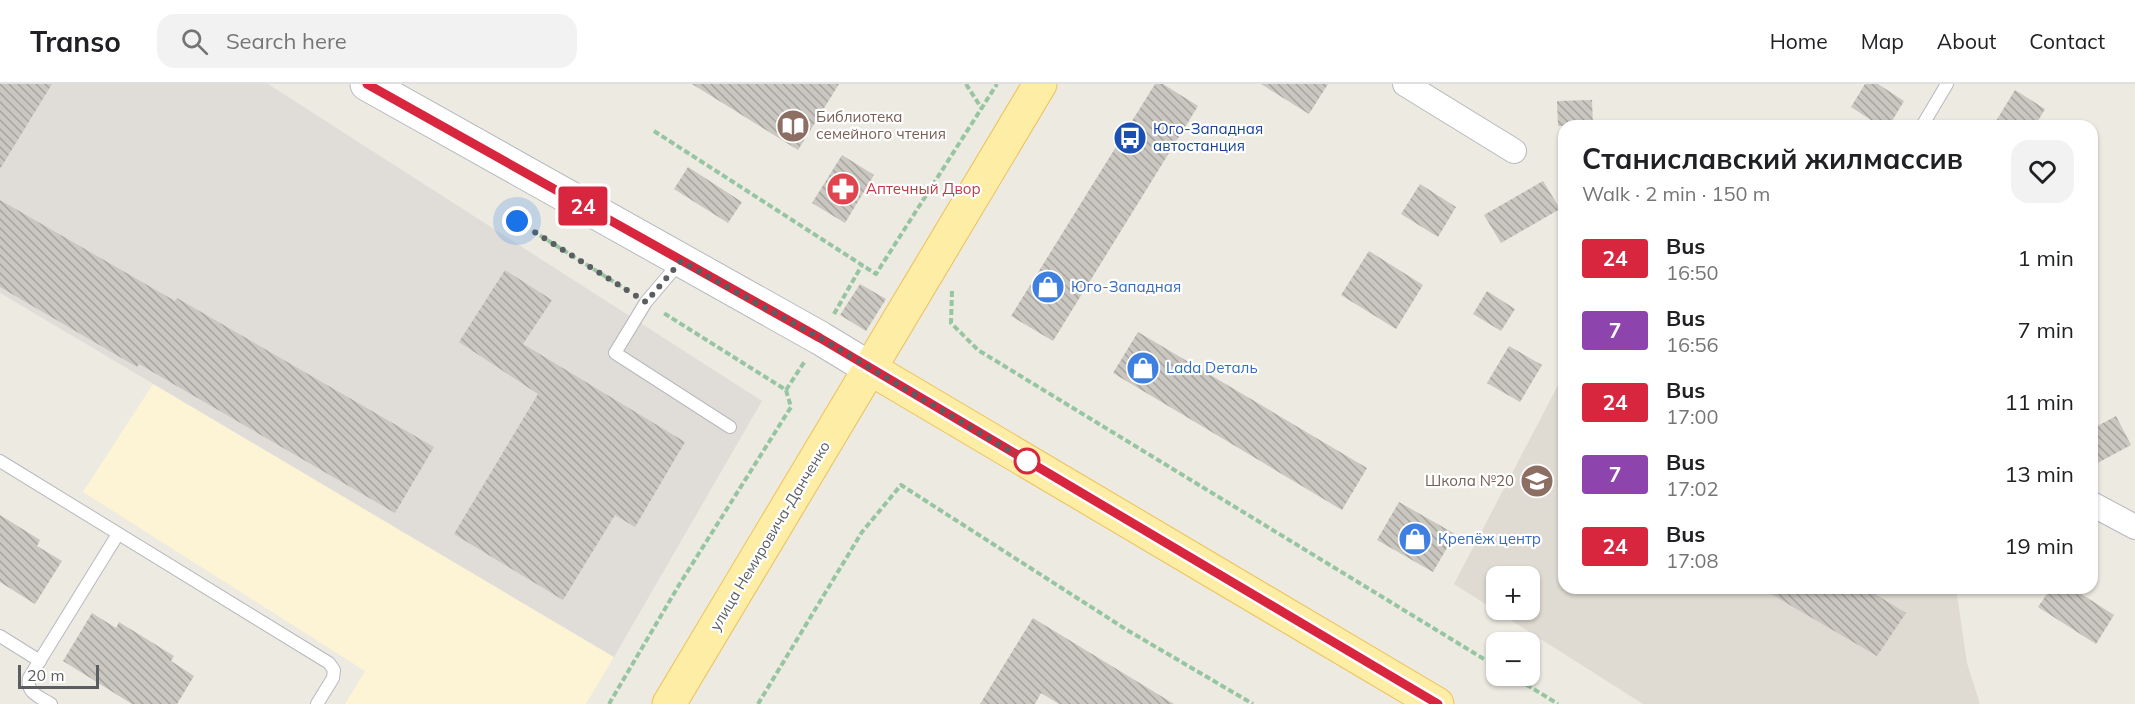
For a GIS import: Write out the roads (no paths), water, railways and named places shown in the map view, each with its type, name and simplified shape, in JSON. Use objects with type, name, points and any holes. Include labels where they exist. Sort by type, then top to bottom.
[{"type":"main road","name":"улица Немировича-Данченко","points":[[669,704],[1040,84]]},
{"type":"main road","points":[[871,369],[1437,704]]},
{"type":"street","points":[[367,84],[820,338],[871,369]]},
{"type":"street","points":[[1405,84],[1514,151]]},
{"type":"street","points":[[2098,507],[2135,527]]},
{"type":"lane","points":[[1926,120],[1947,84]]},
{"type":"lane","points":[[681,261],[646,302],[615,353],[730,427]]},
{"type":"lane","points":[[0,461],[329,663],[334,670],[333,678],[317,704]]},
{"type":"lane","points":[[51,704],[31,692],[28,685],[29,678],[118,534]]},
{"type":"lane","points":[[0,636],[40,661]]},
{"type":"place","name":"Библиотека семейного чтения","points":[[793,126]]},
{"type":"place","name":"Юго-Западная автостанция","points":[[1130,138]]},
{"type":"place","name":"Аптечный Двор","points":[[843,189]]},
{"type":"place","name":"Юго-Западная","points":[[1048,287]]},
{"type":"place","name":"Lada Dеталь","points":[[1143,368]]},
{"type":"place","name":"Школа №20","points":[[1537,481]]},
{"type":"place","name":"Крепёж центр","points":[[1415,539]]}]
